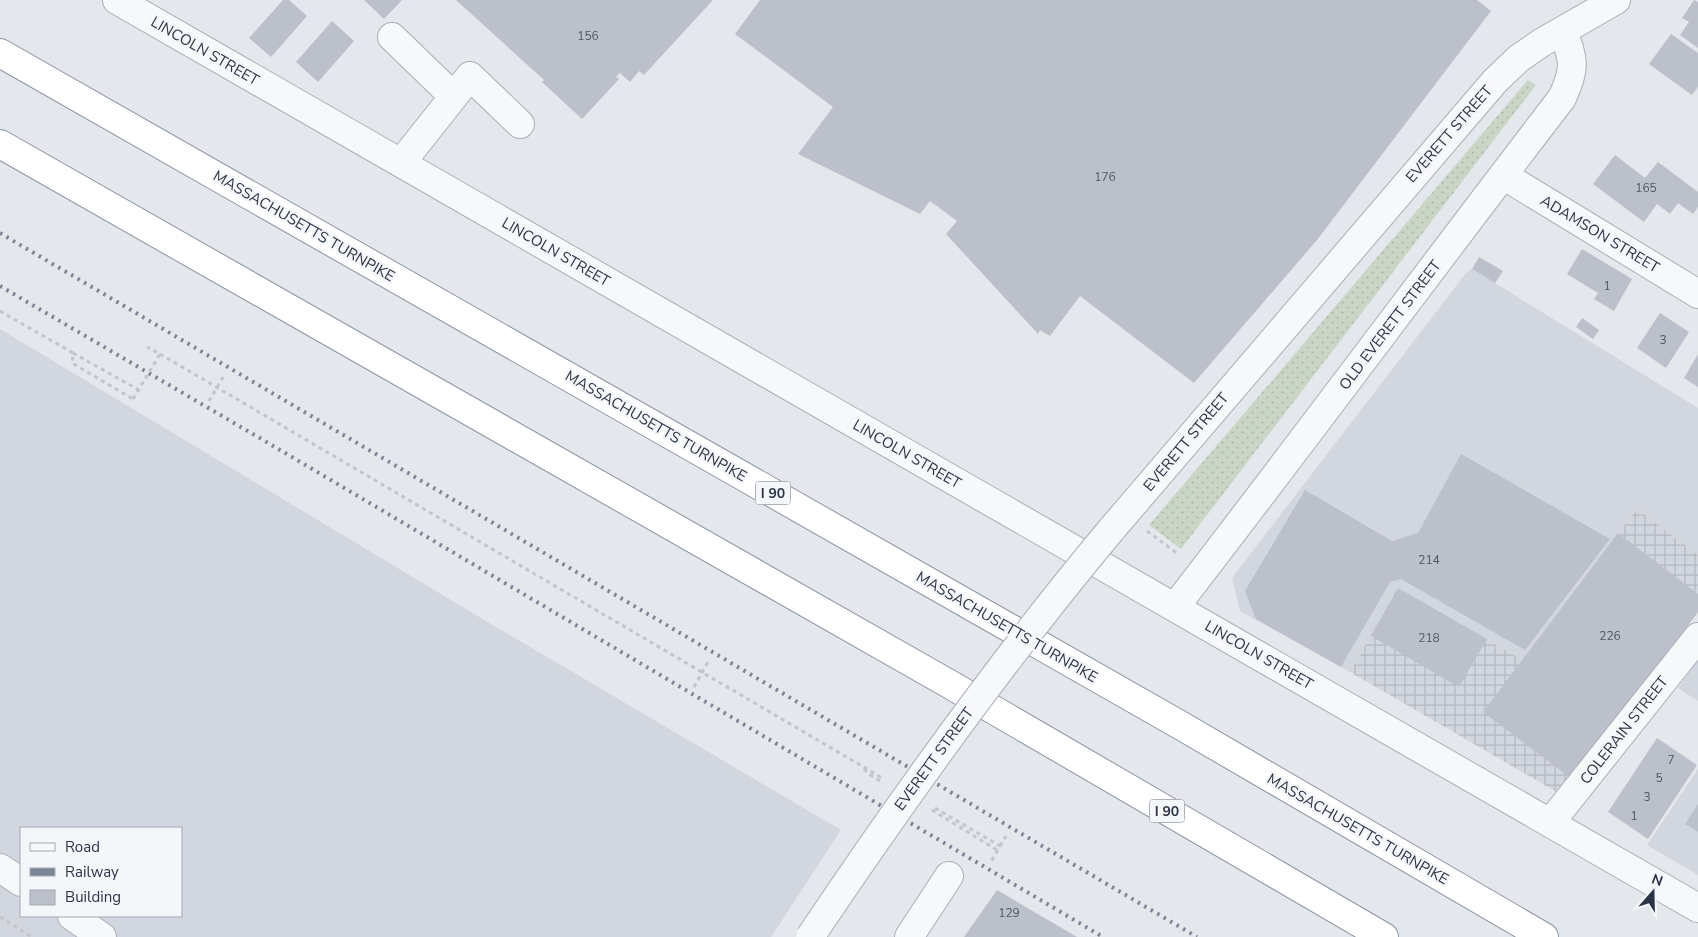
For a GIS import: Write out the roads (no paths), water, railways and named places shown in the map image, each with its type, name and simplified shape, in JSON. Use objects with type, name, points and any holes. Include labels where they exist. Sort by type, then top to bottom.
[{"type":"highway","name":"MASSACHUSETTS TURNPIKE","points":[[0,53],[1171,720],[1544,937]]},
{"type":"highway","name":"I 90","points":[[0,144],[950,685],[1384,937]]},
{"type":"street","name":"EVERETT STREET","points":[[810,937],[905,798],[1001,667],[1111,530],[1495,81],[1518,59],[1541,43],[1616,0]]},
{"type":"street","name":"LINCOLN STREET","points":[[134,4],[401,163],[1698,908]]},
{"type":"street","name":"OLD EVERETT STREET","points":[[1175,608],[1562,98],[1571,80],[1573,64],[1563,31]]},
{"type":"street","points":[[392,37],[453,96]]},
{"type":"street","points":[[401,163],[470,76],[520,124]]},
{"type":"street","name":"ADAMSON STREET","points":[[1503,175],[1698,294]]},
{"type":"street","name":"COLERAIN STREET","points":[[1550,823],[1698,637]]},
{"type":"street","points":[[0,868],[20,881]]},
{"type":"street","points":[[909,937],[949,876]]},
{"type":"street","points":[[73,917],[102,937]]},
{"type":"railway","points":[[0,233],[1197,937]]},
{"type":"railway","points":[[0,286],[1103,937]]}]
